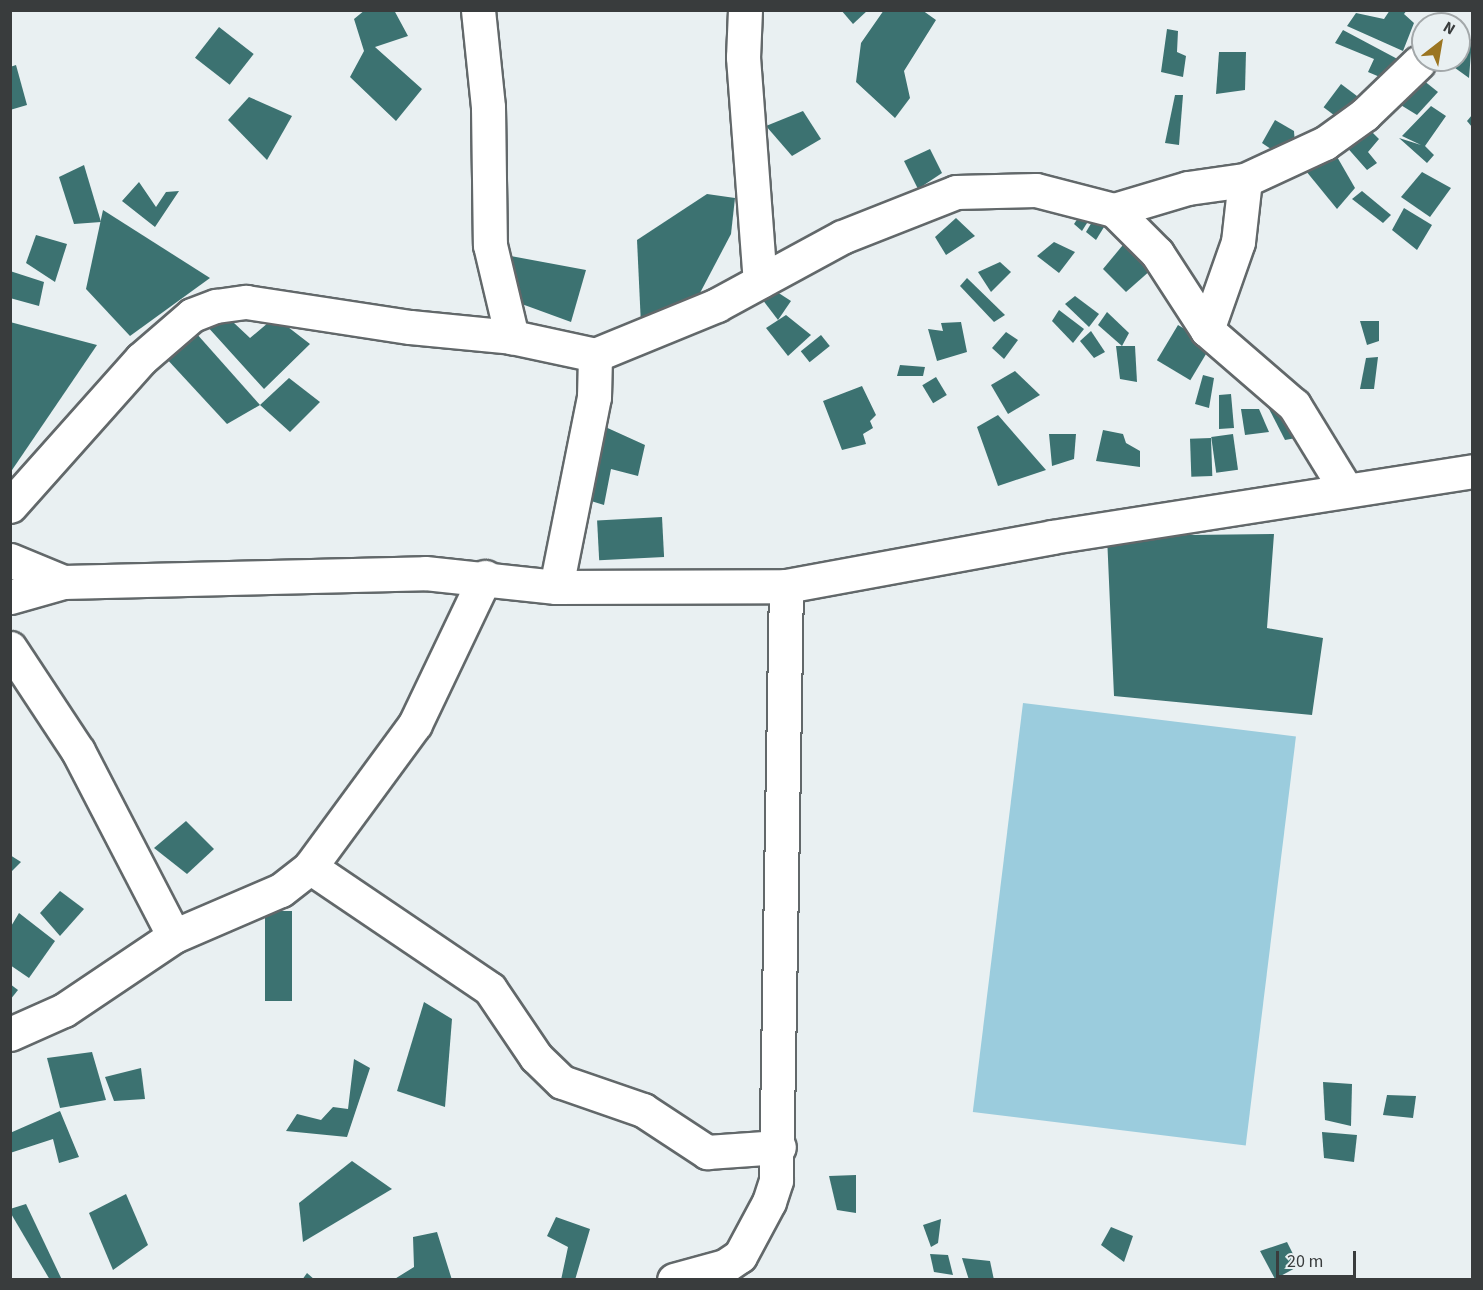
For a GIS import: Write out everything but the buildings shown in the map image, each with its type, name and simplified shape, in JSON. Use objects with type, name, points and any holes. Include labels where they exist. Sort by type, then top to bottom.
[{"type":"street","points":[[478,10],[488,107],[490,245],[512,337]]},
{"type":"street","points":[[745,10],[743,57],[760,281]]},
{"type":"street","points":[[10,506],[141,359],[192,315],[216,306],[246,302],[411,327],[512,337],[595,355],[717,305],[842,237],[956,192],[1035,190],[1114,210],[1188,188],[1245,180],[1325,143],[1365,114],[1411,70]]},
{"type":"street","points":[[1207,330],[1238,243],[1245,180]]},
{"type":"street","points":[[1114,210],[1157,253],[1207,330],[1294,405],[1346,490]]},
{"type":"street","points":[[556,587],[594,397],[595,355]]},
{"type":"street","points":[[10,597],[63,582],[425,573],[485,577],[556,587],[786,586],[1053,537],[1346,490],[1464,482]]},
{"type":"street","points":[[10,560],[63,582]]},
{"type":"street","points":[[10,1034],[64,1010],[174,936],[281,890],[310,867],[415,724],[485,577]]},
{"type":"street","points":[[674,1280],[725,1266],[740,1256],[769,1202],[779,1147],[786,586]]},
{"type":"street","points":[[10,648],[78,751],[174,936]]},
{"type":"street","points":[[310,867],[483,983],[536,1057],[562,1082],[643,1110],[707,1152],[779,1147]]},
{"type":"shaded area","points":[[1023,703],[1296,737],[1246,1145],[973,1112]]}]
